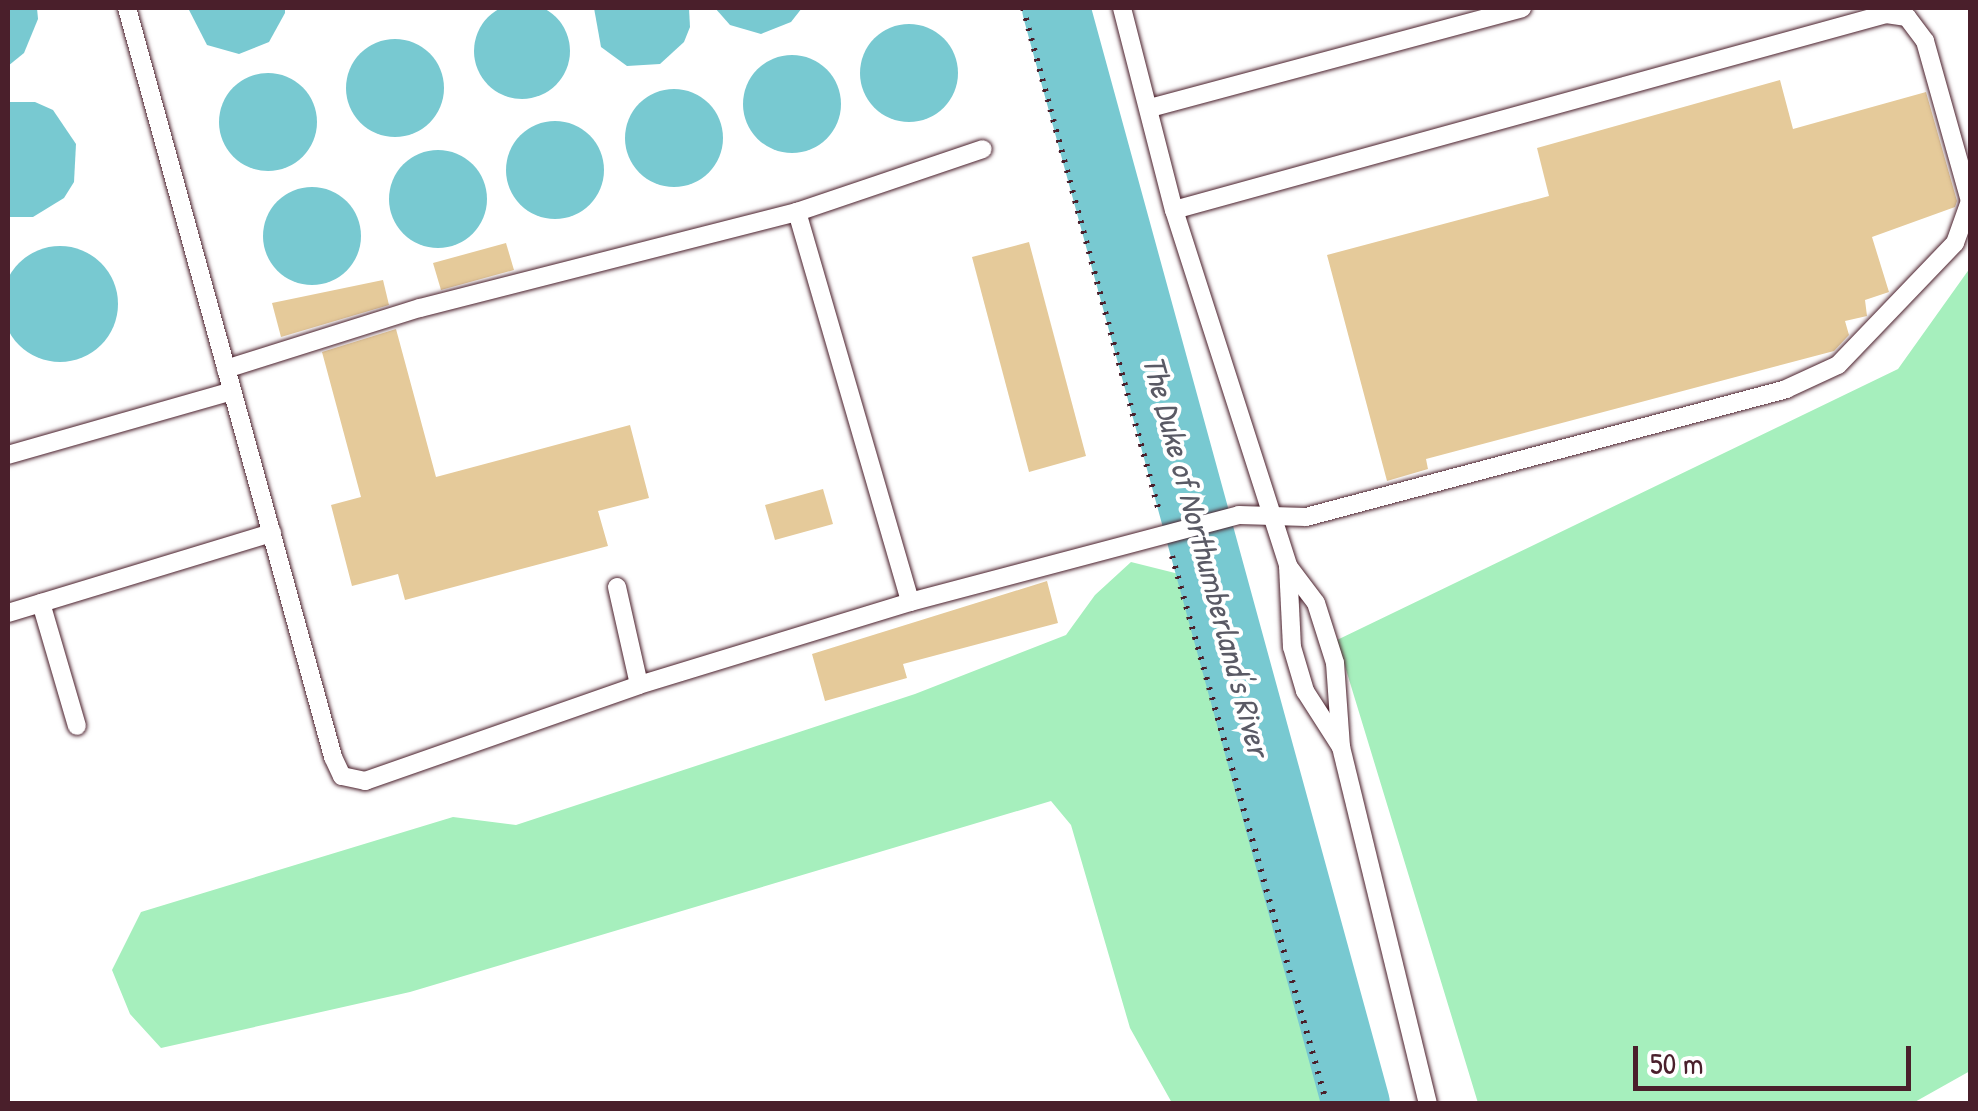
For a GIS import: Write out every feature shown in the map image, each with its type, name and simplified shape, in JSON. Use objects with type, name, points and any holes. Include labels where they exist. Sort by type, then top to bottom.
[{"type":"lane","points":[[127,8],[342,776],[365,781],[639,684],[910,602],[1239,515],[1268,511],[1306,516],[1786,388],[1838,364],[1955,242],[1970,201],[1926,41],[1907,17],[1886,14],[1174,210]]},
{"type":"lane","points":[[1122,8],[1174,210],[1268,511],[1288,566],[1316,603],[1336,663],[1341,747],[1428,1104]]},
{"type":"lane","points":[[1150,108],[1522,8]]},
{"type":"lane","points":[[226,368],[420,308],[797,212],[984,149]]},
{"type":"lane","points":[[797,212],[910,602]]},
{"type":"lane","points":[[8,454],[232,391]]},
{"type":"lane","points":[[8,613],[272,532]]},
{"type":"lane","points":[[1288,566],[1292,647],[1305,691],[1341,747]]},
{"type":"lane","points":[[617,587],[639,684]]},
{"type":"lane","points":[[41,603],[78,726]]},
{"type":"green space","points":[[1970,268],[1970,1071],[1913,1103],[1478,1103],[1337,640],[1898,369]]},
{"type":"green space","points":[[1131,562],[1195,578],[1339,1103],[1172,1103],[1130,1028],[1071,825],[1051,801],[410,992],[161,1048],[130,1014],[112,970],[141,912],[453,817],[516,825],[915,694],[1066,635],[1095,595]]},
{"type":"water","points":[[522,3],[540,6],[556,17],[567,33],[567,69],[556,85],[540,96],[522,99],[504,96],[488,85],[477,69],[474,51],[477,33],[488,17],[504,6]]},
{"type":"water","points":[[8,8],[37,8],[38,19],[24,53],[8,66]]},
{"type":"water","points":[[188,8],[285,8],[285,13],[269,42],[239,54],[207,45]]},
{"type":"water","points":[[594,8],[689,8],[690,27],[684,42],[660,64],[627,66],[601,47]]},
{"type":"water","points":[[715,8],[802,8],[791,22],[761,34],[730,25]]},
{"type":"water","points":[[909,24],[928,28],[944,38],[954,54],[958,73],[954,92],[944,108],[928,118],[909,122],[890,118],[874,108],[864,92],[860,73],[864,54],[874,38],[890,28]]},
{"type":"water","points":[[395,39],[414,43],[430,53],[440,69],[444,88],[440,107],[430,123],[414,133],[395,137],[376,133],[360,123],[350,107],[346,88],[350,69],[360,53],[376,43]]},
{"type":"water","points":[[792,55],[811,59],[827,69],[837,85],[841,104],[837,123],[827,139],[811,149],[792,153],[773,149],[757,139],[747,123],[743,104],[747,85],[757,69],[773,59]]},
{"type":"water","points":[[268,73],[287,77],[303,87],[313,103],[317,122],[313,141],[303,157],[287,167],[268,171],[249,167],[233,157],[223,141],[219,122],[223,103],[233,87],[249,77]]},
{"type":"water","points":[[674,89],[693,93],[709,103],[719,119],[723,138],[719,157],[709,173],[693,183],[674,187],[655,183],[639,173],[629,157],[625,138],[629,119],[639,103],[655,93]]},
{"type":"water","points":[[8,102],[35,102],[53,110],[76,144],[74,182],[64,198],[33,217],[8,217]]},
{"type":"water","points":[[555,121],[574,125],[590,135],[600,151],[604,170],[600,189],[590,205],[574,215],[555,219],[536,215],[520,205],[510,189],[506,170],[510,151],[520,135],[536,125]]},
{"type":"water","points":[[438,150],[457,154],[473,164],[483,180],[487,199],[483,218],[473,234],[457,244],[438,248],[419,244],[403,234],[393,218],[389,199],[393,180],[403,164],[419,154]]},
{"type":"water","points":[[312,187],[331,191],[347,201],[357,217],[361,236],[357,255],[347,271],[331,281],[312,285],[293,281],[277,271],[267,255],[263,236],[267,217],[277,201],[293,191]]},
{"type":"water","points":[[60,246],[82,250],[101,263],[114,282],[118,304],[114,326],[101,345],[82,358],[60,362],[38,358],[19,345],[6,326],[2,304],[6,282],[19,263],[38,250]]},
{"type":"building","points":[[1780,80],[1793,129],[1926,92],[1957,201],[1955,207],[1872,237],[1889,292],[1865,300],[1867,316],[1845,321],[1849,335],[1834,351],[1426,459],[1428,469],[1387,481],[1327,255],[1549,196],[1537,148]]},
{"type":"building","points":[[1029,242],[1086,456],[1029,472],[972,257]]},
{"type":"building","points":[[506,243],[514,270],[441,290],[433,263]]},
{"type":"building","points":[[383,280],[389,305],[281,337],[272,303]]},
{"type":"building","points":[[396,329],[436,477],[630,425],[649,498],[598,511],[608,546],[405,600],[398,574],[352,586],[331,505],[361,497],[322,352]]},
{"type":"building","points":[[823,489],[833,524],[775,540],[765,505]]},
{"type":"building","points":[[1047,581],[1058,623],[903,664],[907,678],[825,701],[812,654]]},
{"type":"waterway","name":"The Duke of Northumberland's River","points":[[1056,8],[1356,1104]]}]
